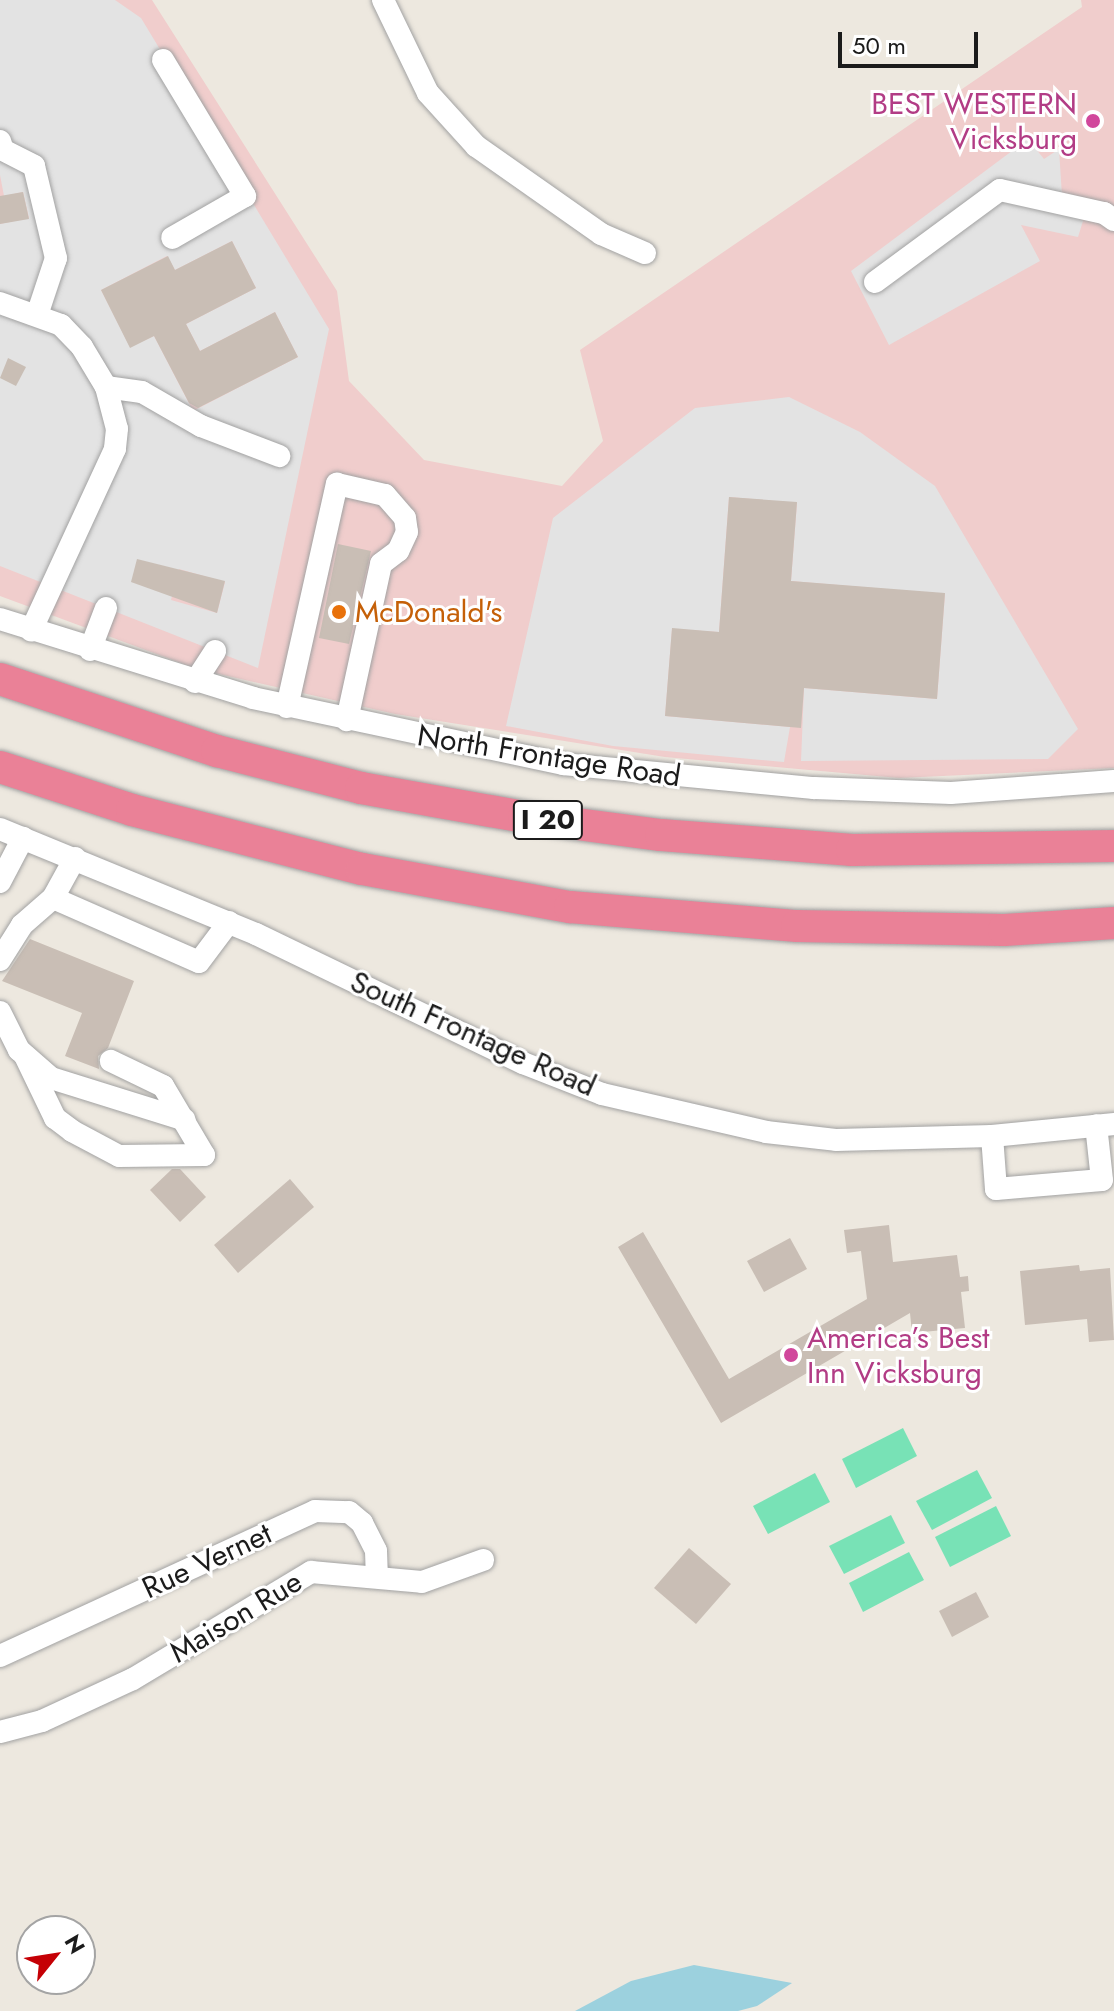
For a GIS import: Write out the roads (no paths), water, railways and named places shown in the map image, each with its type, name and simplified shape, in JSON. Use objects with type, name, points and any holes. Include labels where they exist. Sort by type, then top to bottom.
[{"type":"highway","name":"I 20","points":[[0,679],[231,755],[361,788],[524,817],[661,835],[852,850],[1000,852],[1114,846]]},
{"type":"highway","points":[[0,767],[132,810],[362,869],[570,907],[797,926],[1004,930],[1114,923]]},
{"type":"highway","points":[[1000,852],[1114,833]]},
{"type":"street","points":[[383,0],[428,93],[476,146],[601,234],[645,253]]},
{"type":"street","points":[[163,60],[245,196],[172,238]]},
{"type":"street","points":[[0,141],[3,150],[34,166],[56,258],[37,315]]},
{"type":"street","points":[[875,282],[1000,190],[1104,213],[1114,220]]},
{"type":"street","points":[[0,303],[61,325],[82,347],[106,387],[114,408],[115,449],[31,631]]},
{"type":"street","points":[[106,387],[142,392],[201,426],[279,456]]},
{"type":"street","points":[[287,707],[337,484],[385,495],[405,518],[407,532],[398,551],[381,564],[347,720]]},
{"type":"street","points":[[90,650],[106,608]]},
{"type":"street","name":"North Frontage Road","points":[[0,619],[90,650],[287,707],[563,764],[814,788],[951,793],[1114,781]]},
{"type":"street","points":[[195,682],[215,651]]},
{"type":"street","name":"South Frontage Road","points":[[0,829],[229,922],[523,1063],[602,1094],[780,1134],[836,1140],[992,1136],[1105,1124]]},
{"type":"street","points":[[0,882],[23,838]]},
{"type":"street","points":[[0,960],[22,925],[53,898],[75,858]]},
{"type":"street","points":[[53,898],[199,962],[229,922]]},
{"type":"street","points":[[0,1012],[55,1118],[119,1156],[204,1155],[163,1086],[111,1061]]},
{"type":"street","points":[[25,1056],[51,1078],[185,1120]]},
{"type":"street","points":[[992,1136],[996,1189],[1102,1180],[1105,1124]]},
{"type":"street","name":"Rue Vernet","points":[[0,1656],[315,1511],[349,1512],[362,1523],[376,1551],[377,1577]]},
{"type":"street","name":"Maison Rue","points":[[0,1732],[42,1721],[133,1679],[311,1572],[422,1582],[483,1560]]},
{"type":"water","points":[[694,1965],[792,1983],[757,2006],[738,2011],[575,2011],[631,1981]]},
{"type":"place","name":"BEST WESTERN Vicksburg","points":[[1093,121]]},
{"type":"place","name":"McDonald's","points":[[339,612]]},
{"type":"place","name":"America’s Best Inn Vicksburg","points":[[791,1355]]}]
